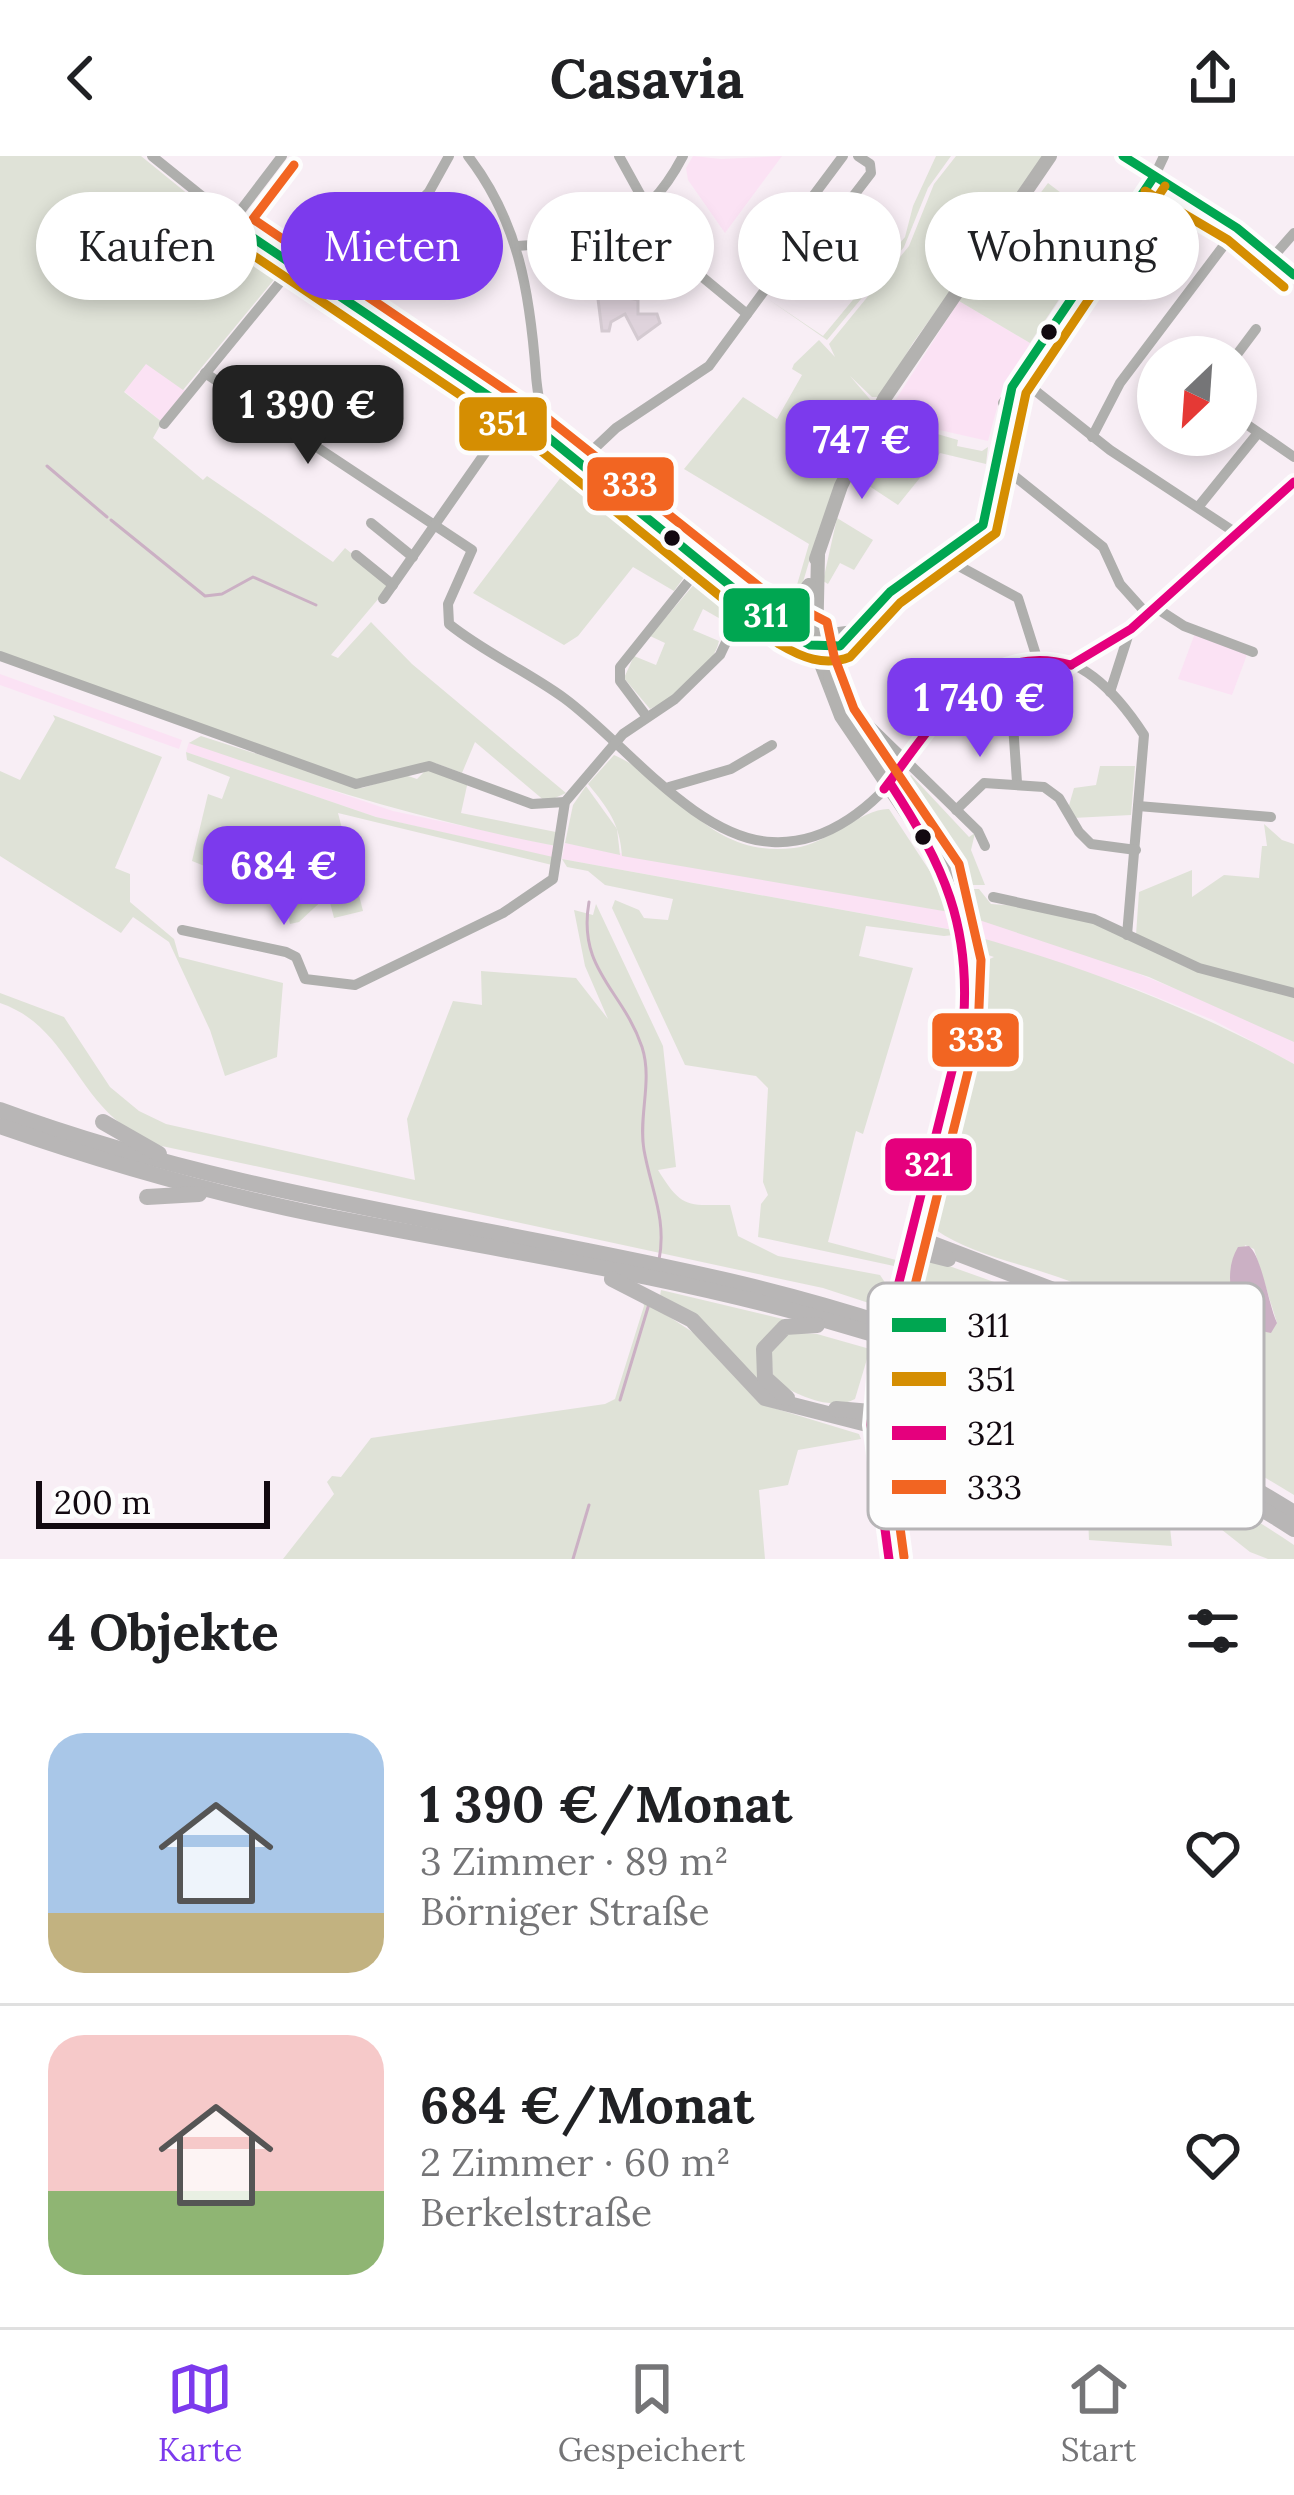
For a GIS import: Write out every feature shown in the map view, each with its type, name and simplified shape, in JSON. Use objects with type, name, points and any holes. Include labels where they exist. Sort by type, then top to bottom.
[{"type":"highway","points":[[0,1110],[215,1177],[868,1328]]},
{"type":"highway","points":[[103,1122],[148,1149],[215,1177]]},
{"type":"highway","points":[[0,1126],[125,1167],[281,1206],[537,1256],[555,1266],[655,1280],[765,1398],[868,1418]]},
{"type":"highway","points":[[147,1197],[198,1194],[253,1207],[281,1206]]},
{"type":"highway","points":[[910,1242],[1024,1283]]},
{"type":"highway","points":[[910,1242],[1032,1283]]},
{"type":"highway","points":[[868,1329],[793,1324],[775,1332],[762,1360],[770,1386],[785,1398],[868,1418]]},
{"type":"highway","points":[[1264,1494],[1294,1513]]},
{"type":"highway","points":[[1264,1512],[1294,1529]]},
{"type":"main road","points":[[1025,192],[1050,156]]},
{"type":"main road","points":[[1030,192],[1060,156]]},
{"type":"main road","points":[[1123,156],[1237,227],[1294,275]]},
{"type":"main road","points":[[772,611],[794,606],[809,585],[841,487],[884,399],[951,300]]},
{"type":"main road","points":[[818,555],[812,638],[829,686],[841,716],[938,858],[964,947],[965,1010],[899,1283]]},
{"type":"main road","points":[[809,585],[812,638],[831,713],[887,786]]},
{"type":"main road","points":[[829,686],[839,646]]},
{"type":"street","points":[[152,156],[194,192]]},
{"type":"street","points":[[255,192],[282,156]]},
{"type":"street","points":[[429,192],[449,156]]},
{"type":"street","points":[[468,156],[497,200],[517,245],[531,304],[539,430]]},
{"type":"street","points":[[619,156],[637,192]]},
{"type":"street","points":[[658,192],[683,156]]},
{"type":"street","points":[[817,192],[843,156]]},
{"type":"street","points":[[857,192],[871,172],[870,164],[858,156]]},
{"type":"street","points":[[341,300],[539,430],[787,632],[839,646],[890,592],[983,525],[998,440],[996,427],[1018,377],[1154,178],[1164,156]]},
{"type":"street","points":[[1092,437],[1120,383],[1237,227]]},
{"type":"street","points":[[1273,257],[1294,233]]},
{"type":"street","points":[[517,245],[527,244]]},
{"type":"street","points":[[164,424],[281,286]]},
{"type":"street","points":[[714,288],[747,314]]},
{"type":"street","points":[[580,463],[616,428],[709,366],[757,300]]},
{"type":"street","points":[[1250,336],[1256,329]]},
{"type":"street","points":[[205,373],[436,522],[473,555],[448,604],[449,624],[485,652],[558,694],[708,819],[742,838],[786,843],[836,827],[887,786],[946,700],[973,680],[1036,658],[1071,664],[1110,692],[1144,735],[1127,935]]},
{"type":"street","points":[[1018,377],[1092,437],[1236,533]]},
{"type":"street","points":[[383,599],[514,413],[538,398]]},
{"type":"street","points":[[1198,506],[1258,433],[1294,457]]},
{"type":"street","points":[[994,467],[1013,475],[1103,547],[1120,584],[1149,610],[1252,652]]},
{"type":"street","points":[[1071,664],[1131,629],[1294,482]]},
{"type":"street","points":[[371,523],[413,557]]},
{"type":"street","points":[[356,554],[393,585]]},
{"type":"street","points":[[945,554],[957,566],[1018,598],[1036,658]]},
{"type":"street","points":[[647,717],[620,681],[620,667],[704,562]]},
{"type":"street","points":[[753,601],[812,638],[857,629]]},
{"type":"street","points":[[1110,692],[1131,629]]},
{"type":"street","points":[[182,929],[286,952],[296,957],[305,979],[355,985],[503,914],[553,879],[565,802],[615,743],[675,699],[720,655],[728,636]]},
{"type":"street","points":[[0,656],[356,784],[429,766],[532,804],[565,802]]},
{"type":"street","points":[[1009,667],[1017,782]]},
{"type":"street","points":[[858,714],[978,831],[985,846]]},
{"type":"street","points":[[669,788],[731,770],[772,746]]},
{"type":"street","points":[[956,810],[980,785],[1017,782],[1055,794],[1091,844],[1136,850]]},
{"type":"street","points":[[1138,806],[1271,817]]},
{"type":"street","points":[[994,897],[1070,911],[1199,968],[1294,993]]},
{"type":"street","points":[[885,1529],[889,1559]]},
{"type":"shaded area","points":[[0,156],[141,156],[185,192],[36,192],[36,300],[257,300],[257,250],[274,264],[277,276],[183,390],[146,364],[124,392],[162,422],[153,438],[203,480],[207,476],[333,562],[345,548],[390,585],[331,655],[338,658],[371,622],[412,664],[566,793],[546,802],[475,742],[462,773],[435,763],[356,781],[0,653]]},
{"type":"shaded area","points":[[693,156],[782,156],[755,192],[738,192],[738,215],[725,233],[714,217],[714,192],[696,192],[686,168]]},
{"type":"shaded area","points":[[936,156],[951,156],[925,192],[901,251],[913,206]]},
{"type":"shaded area","points":[[956,156],[1047,156],[1021,192],[931,192]]},
{"type":"shaded area","points":[[925,206],[925,300],[944,300],[880,397],[872,397],[850,376],[874,404],[818,532],[800,592],[794,595],[809,544],[684,469],[743,397],[777,419],[802,375],[792,369],[794,364],[819,340],[835,357],[829,344],[865,300],[901,300],[901,256]]},
{"type":"shaded area","points":[[769,300],[769,300],[823,336],[853,300],[860,300],[827,340]]},
{"type":"shaded area","points":[[960,300],[1059,300],[1030,343]]},
{"type":"shaded area","points":[[959,301],[1030,343],[1001,393],[988,441],[926,427],[891,407]]},
{"type":"shaded area","points":[[146,363],[186,391],[161,421],[124,391]]},
{"type":"shaded area","points":[[887,409],[927,431],[958,440],[957,446],[982,451],[988,447],[986,464],[940,453],[898,505],[854,476]]},
{"type":"shaded area","points":[[571,464],[690,558],[692,566],[674,591],[633,567],[578,636],[564,645],[473,593]]},
{"type":"shaded area","points":[[837,518],[873,540],[854,570],[840,563],[828,584],[823,581]]},
{"type":"shaded area","points":[[702,575],[710,575],[743,603],[724,621],[703,609],[693,630],[719,641],[716,651],[692,681],[650,709],[624,678],[634,656],[656,665],[665,643],[650,636]]},
{"type":"shaded area","points":[[1195,633],[1248,652],[1232,695],[1178,679]]},
{"type":"shaded area","points":[[0,674],[182,740],[179,749],[0,685]]},
{"type":"shaded area","points":[[53,715],[162,757],[115,868],[130,874],[130,902],[174,939],[179,957],[283,983],[277,1057],[225,1076],[210,1030],[169,942],[133,917],[121,933],[0,856],[0,771],[20,780]]},
{"type":"shaded area","points":[[201,736],[362,788],[405,775],[417,779],[427,769],[468,781],[461,813],[556,832],[556,846],[370,801],[189,743]]},
{"type":"shaded area","points":[[189,742],[393,811],[556,846],[554,858],[376,817],[186,752]]},
{"type":"shaded area","points":[[186,752],[376,817],[553,857],[552,865],[338,813],[363,911],[334,918],[328,895],[299,922],[290,924],[276,850],[266,849],[254,895],[205,884],[207,867],[192,861],[208,794],[222,799],[230,777],[187,760]]},
{"type":"shaded area","points":[[614,755],[656,782],[715,831],[764,848],[807,845],[868,814],[889,809],[939,885],[949,912],[622,856],[612,817],[588,784]]},
{"type":"shaded area","points":[[1100,766],[1135,766],[1131,815],[1073,818],[1068,809],[1074,788],[1096,785]]},
{"type":"shaded area","points":[[911,775],[969,837],[975,833],[971,850],[985,885],[957,885],[947,847],[908,797],[904,782]]},
{"type":"shaded area","points":[[586,786],[617,829],[620,855],[565,843],[573,805]]},
{"type":"shaded area","points":[[1264,824],[1294,844],[1294,991],[1212,970],[1136,935],[1139,892],[1192,870],[1192,897],[1224,875],[1259,878],[1262,846],[1267,846]]},
{"type":"shaded area","points":[[565,843],[949,912],[951,921],[949,929],[562,859]]},
{"type":"shaded area","points":[[562,859],[953,930],[954,935],[944,936],[866,926],[859,956],[913,968],[863,1134],[856,1131],[828,1242],[896,1260],[894,1266],[758,1237],[761,1204],[768,1195],[763,1182],[768,1088],[756,1076],[685,1065],[612,908],[615,900],[639,910],[644,918],[668,920],[673,899],[605,885],[588,871],[567,867]]},
{"type":"shaded area","points":[[963,889],[979,889],[991,904],[1044,908],[1089,920],[1188,968],[1294,995],[1294,1042],[1149,977],[967,916]]},
{"type":"shaded area","points":[[596,904],[663,1046],[676,1167],[658,1170],[666,1183],[687,1202],[730,1205],[738,1236],[778,1256],[880,1275],[885,1283],[868,1283],[868,1303],[823,1288],[157,1145],[100,1104],[37,1024],[0,1003],[0,993],[64,1017],[110,1087],[139,1111],[166,1124],[415,1180],[407,1119],[453,1001],[482,1005],[481,971],[576,978],[608,1019],[585,966],[574,910],[593,915]]},
{"type":"shaded area","points":[[971,917],[1080,950],[1252,1020],[1294,1042],[1294,1064],[1213,1020],[1134,988],[971,935]]},
{"type":"shaded area","points":[[971,935],[1096,975],[1216,1024],[1294,1064],[1294,1495],[1264,1477],[1264,1320],[1277,1323],[1254,1249],[1245,1245],[1237,1283],[1074,1283],[978,1251],[936,1230],[933,1207],[938,1156],[971,1027],[978,970],[994,957],[976,951]]},
{"type":"shaded area","points":[[1249,1246],[1258,1260],[1277,1323],[1271,1333],[1264,1331],[1264,1283],[1231,1283],[1238,1247]]},
{"type":"shaded area","points":[[920,1262],[938,1262],[997,1283],[911,1283]]},
{"type":"shaded area","points":[[661,1290],[787,1320],[759,1358],[784,1403],[660,1296]]},
{"type":"shaded area","points":[[642,1299],[697,1335],[760,1404],[859,1434],[861,1439],[798,1450],[788,1485],[759,1490],[765,1559],[283,1559],[334,1494],[327,1482],[332,1476],[341,1477],[371,1438],[615,1399],[644,1306]]},
{"type":"shaded area","points":[[786,1332],[817,1334],[868,1348],[855,1399],[835,1403],[790,1390],[773,1378],[771,1348]]},
{"type":"shaded area","points":[[1264,1526],[1294,1545],[1294,1559],[1268,1559],[1250,1552],[1221,1529]]},
{"type":"shaded area","points":[[1089,1529],[1170,1529],[1172,1546],[1089,1540]]},
{"type":"building","points":[[598,300],[638,300],[638,314],[657,314],[660,323],[638,339],[625,314],[611,322],[609,331],[602,331]]},
{"type":"waterway","points":[[47,466],[107,517]]},
{"type":"waterway","points":[[111,520],[205,596],[222,594],[253,577],[316,605]]},
{"type":"waterway","points":[[589,902],[587,925],[595,963],[634,1027],[645,1060],[643,1137],[660,1218],[659,1260]]},
{"type":"waterway","points":[[620,1400],[649,1304]]},
{"type":"waterway","points":[[573,1559],[589,1505]]},
{"type":"transit line","name":"311","points":[[1123,156],[1237,228],[1294,275]]},
{"type":"transit line","name":"333","points":[[294,165],[253,219],[547,418],[761,588],[827,622],[854,709],[959,864],[981,960],[978,1031],[916,1283]]},
{"type":"transit line","name":"311","points":[[257,240],[539,430],[787,632],[810,645],[840,646],[890,592],[983,525],[1012,387],[1153,178]]},
{"type":"transit line","name":"351","points":[[257,258],[530,442],[779,644],[804,656],[831,661],[850,657],[900,603],[996,533],[1026,393],[1165,186]]},
{"type":"transit line","name":"351","points":[[1145,191],[1228,240],[1284,287]]},
{"type":"transit line","name":"321","points":[[1071,665],[1131,629],[1294,482]]},
{"type":"transit line","name":"321","points":[[884,789],[939,717],[983,677],[1009,665],[1038,660],[1071,665]]},
{"type":"transit line","name":"321","points":[[890,783],[925,842],[950,898],[965,991],[963,1027],[899,1283]]},
{"type":"transit line","name":"321","points":[[885,1529],[889,1559]]},
{"type":"transit line","name":"333","points":[[900,1529],[904,1557]]}]
